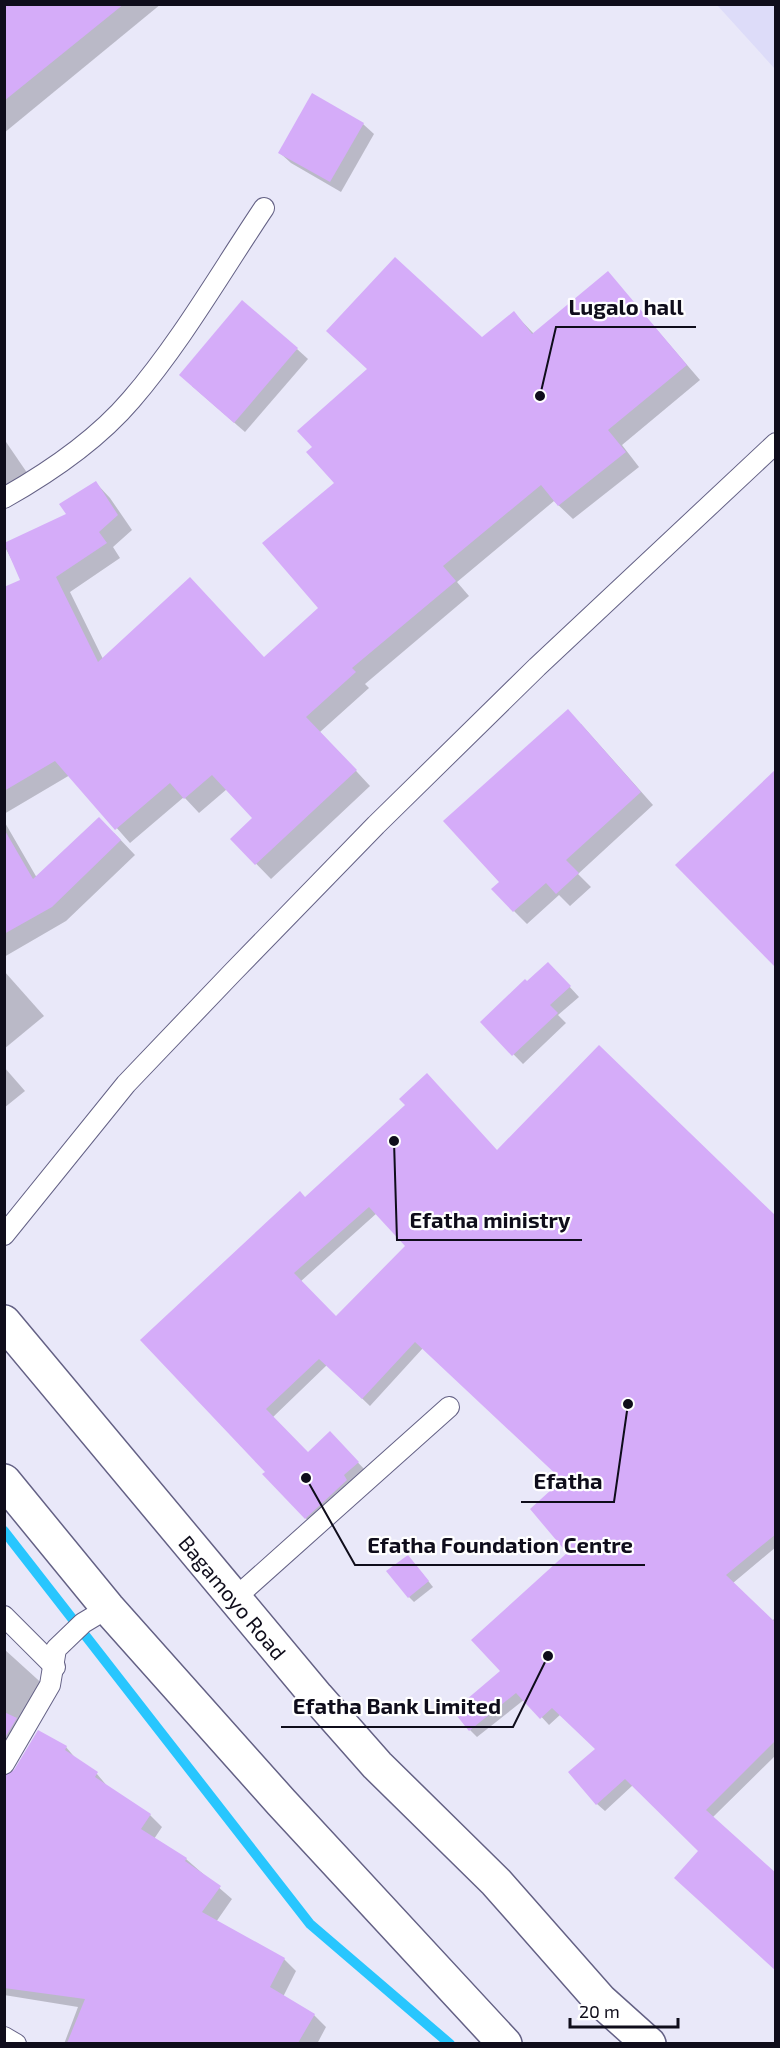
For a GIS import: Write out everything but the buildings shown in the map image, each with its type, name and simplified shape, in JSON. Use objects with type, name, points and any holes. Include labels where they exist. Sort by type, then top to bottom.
[{"type":"highway","name":"Bagamoyo Road","points":[[4,1322],[234,1599],[377,1765],[496,1882],[600,2000],[649,2043]]},
{"type":"highway","points":[[4,1481],[96,1616],[281,1802],[505,2043]]},
{"type":"lane","points":[[4,498],[45,475],[88,442],[130,401],[193,314],[264,208]]},
{"type":"lane","points":[[4,1236],[126,1084],[264,939],[529,675],[776,443]]},
{"type":"lane","points":[[234,1599],[449,1407]]},
{"type":"lane","points":[[4,1616],[55,1667]]},
{"type":"lane","points":[[4,1764],[50,1685],[55,1667],[56,1649],[96,1616]]},
{"type":"lane","points":[[4,2037],[16,2043]]},
{"type":"shaded area","points":[[717,5],[775,5],[775,69]]},
{"type":"waterway","points":[[4,1531],[310,1924],[450,2044]]},
{"type":"place","name":"Lugalo hall","points":[[540,396]]},
{"type":"place","name":"Efatha ministry","points":[[394,1141]]},
{"type":"place","name":"Efatha","points":[[628,1404]]},
{"type":"place","name":"Efatha Foundation Centre","points":[[306,1478]]},
{"type":"place","name":"Efatha Bank Limited","points":[[548,1656]]}]
